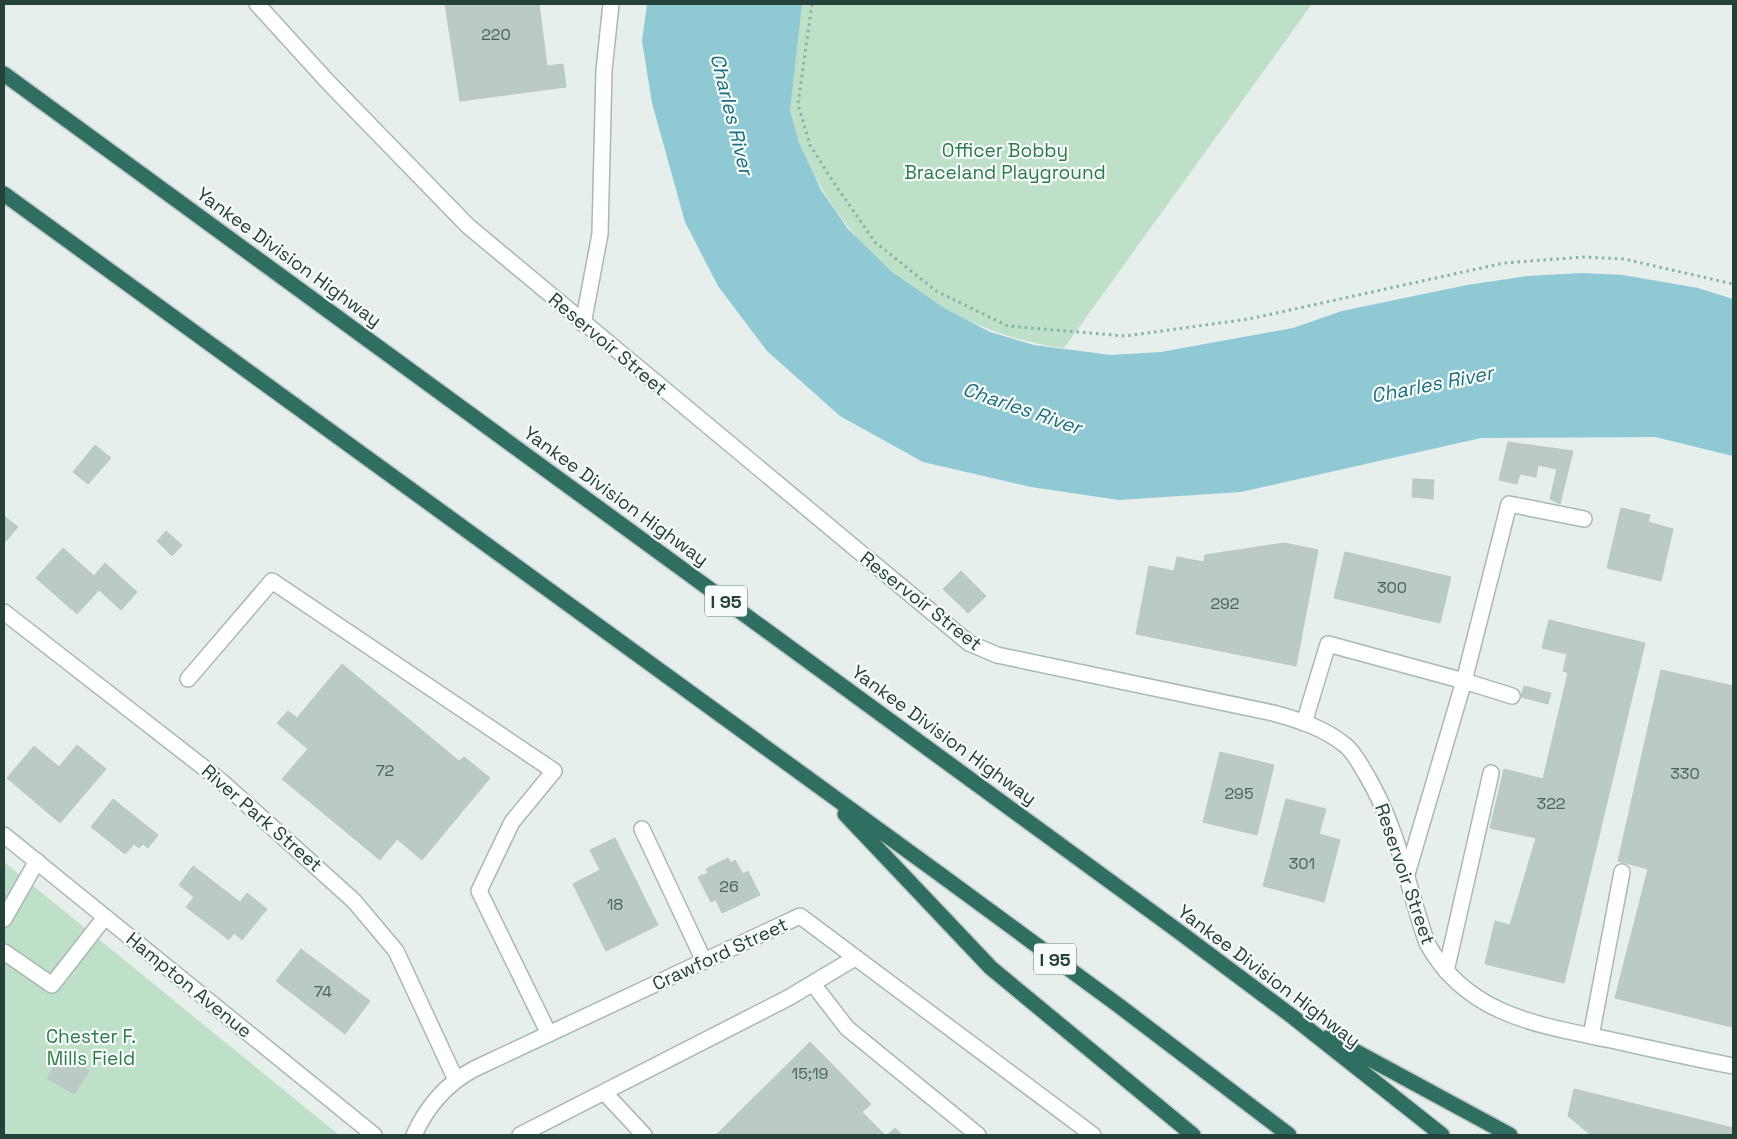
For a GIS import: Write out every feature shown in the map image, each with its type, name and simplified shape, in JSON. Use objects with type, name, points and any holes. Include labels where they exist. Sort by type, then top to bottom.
[{"type":"highway","name":"Yankee Division Highway","points":[[4,74],[1106,878],[1293,1017],[1442,1135]]},
{"type":"highway","name":"I 95","points":[[4,194],[1118,1005],[1289,1135]]},
{"type":"highway","points":[[818,786],[991,968],[1192,1135]]},
{"type":"highway","points":[[1293,1017],[1510,1135]]},
{"type":"street","name":"Reservoir Street","points":[[257,4],[446,206],[493,249],[969,643],[997,655],[1273,713],[1304,722],[1332,736],[1347,746],[1359,762],[1388,816],[1427,944],[1446,971],[1461,986],[1495,1009],[1535,1024],[1733,1066]]},
{"type":"street","points":[[583,324],[600,234],[604,70],[611,4]]},
{"type":"street","points":[[1407,874],[1464,681],[1509,504],[1584,519]]},
{"type":"street","points":[[188,679],[272,581],[554,771],[512,822],[480,891],[549,1034]]},
{"type":"street","name":"River Park Street","points":[[4,612],[221,781],[354,901],[396,951],[456,1080]]},
{"type":"street","points":[[1304,722],[1328,644],[1512,696]]},
{"type":"street","points":[[1446,971],[1491,773]]},
{"type":"street","points":[[642,829],[704,961]]},
{"type":"street","name":"Hampton Avenue","points":[[4,835],[374,1135]]},
{"type":"street","points":[[4,919],[37,861]]},
{"type":"street","points":[[1591,1036],[1622,872]]},
{"type":"street","name":"Crawford Street","points":[[414,1135],[427,1110],[456,1080],[474,1068],[800,916],[1093,1135]]},
{"type":"street","points":[[4,952],[52,985],[105,917]]},
{"type":"street","points":[[520,1135],[813,984],[855,958]]},
{"type":"street","points":[[813,984],[847,1028],[978,1135]]},
{"type":"street","points":[[604,1092],[644,1135]]},
{"type":"path","points":[[812,4],[798,104],[810,145],[876,242],[936,291],[1008,326],[1125,336],[1249,319],[1504,263],[1584,257],[1624,259],[1733,284]]},
{"type":"green space","name":"Officer Bobby Braceland Playground","points":[[802,4],[1312,4],[1064,348],[1024,340],[985,328],[948,311],[914,289],[882,263],[854,234],[830,201],[810,166],[792,124],[790,85]]},
{"type":"green space","name":"Chester F. Mills Field","points":[[4,862],[339,1135],[4,1135]]},
{"type":"water","name":"Charles River","points":[[647,4],[802,4],[790,110],[798,140],[821,190],[848,229],[892,272],[944,308],[990,332],[1034,345],[1111,355],[1161,352],[1293,328],[1342,311],[1467,285],[1527,276],[1582,273],[1623,275],[1698,288],[1733,299],[1733,456],[1655,437],[1481,438],[1241,492],[1119,500],[1031,487],[923,462],[840,416],[767,351],[718,286],[685,222],[652,103],[642,41]]},
{"type":"building","points":[[445,4],[539,4],[547,66],[563,64],[566,87],[460,101]]},
{"type":"building","points":[[1508,442],[1573,451],[1560,504],[1550,499],[1557,469],[1538,465],[1536,477],[1520,474],[1517,484],[1499,480]]},
{"type":"building","points":[[95,445],[111,458],[88,484],[73,472]]},
{"type":"building","points":[[1413,479],[1434,480],[1433,499],[1412,497]]},
{"type":"building","points":[[1621,508],[1650,515],[1648,522],[1673,529],[1661,581],[1607,568]]},
{"type":"building","points":[[4,516],[18,527],[5,542],[4,541]]},
{"type":"building","points":[[166,531],[182,545],[172,556],[157,541]]},
{"type":"building","points":[[1284,543],[1318,550],[1296,666],[1136,634],[1149,566],[1174,571],[1177,557],[1204,562],[1205,555]]},
{"type":"building","points":[[63,548],[94,576],[105,563],[137,592],[121,610],[99,590],[77,614],[36,578]]},
{"type":"building","points":[[1345,552],[1451,577],[1440,623],[1334,598]]},
{"type":"building","points":[[961,571],[986,596],[968,613],[943,589]]},
{"type":"building","points":[[1549,620],[1645,643],[1564,983],[1485,964],[1495,921],[1510,925],[1536,838],[1490,828],[1504,769],[1543,779],[1568,673],[1563,671],[1567,654],[1542,648]]},
{"type":"building","points":[[342,664],[459,761],[464,757],[490,778],[422,860],[397,839],[380,860],[282,779],[308,749],[277,723],[288,711],[297,718]]},
{"type":"building","points":[[1661,670],[1733,686],[1732,1027],[1615,998],[1648,869],[1618,861]]},
{"type":"building","points":[[1524,686],[1551,693],[1548,704],[1521,697]]},
{"type":"building","points":[[77,745],[106,769],[60,823],[7,778],[34,746],[59,767]]},
{"type":"building","points":[[1220,752],[1274,765],[1257,835],[1203,822]]},
{"type":"building","points":[[113,799],[158,835],[148,848],[143,844],[139,848],[134,844],[125,854],[91,827]]},
{"type":"building","points":[[1286,799],[1326,809],[1319,834],[1340,840],[1324,902],[1263,886]]},
{"type":"building","points":[[615,838],[658,925],[606,951],[573,884],[600,870],[590,850]]},
{"type":"building","points":[[728,858],[731,863],[735,860],[743,874],[748,871],[760,895],[722,913],[716,900],[711,902],[698,877],[708,873],[706,869]]},
{"type":"building","points":[[193,866],[240,902],[247,893],[267,909],[242,940],[234,933],[229,940],[186,907],[194,897],[179,885]]},
{"type":"building","points":[[301,949],[370,1001],[345,1034],[276,981]]},
{"type":"building","points":[[810,1042],[871,1104],[862,1112],[885,1135],[716,1135]]},
{"type":"building","points":[[62,1054],[89,1071],[74,1094],[47,1078]]},
{"type":"building","points":[[1574,1089],[1733,1128],[1733,1135],[1591,1135],[1568,1116]]},
{"type":"building","points":[[895,1128],[902,1135],[887,1135]]}]
